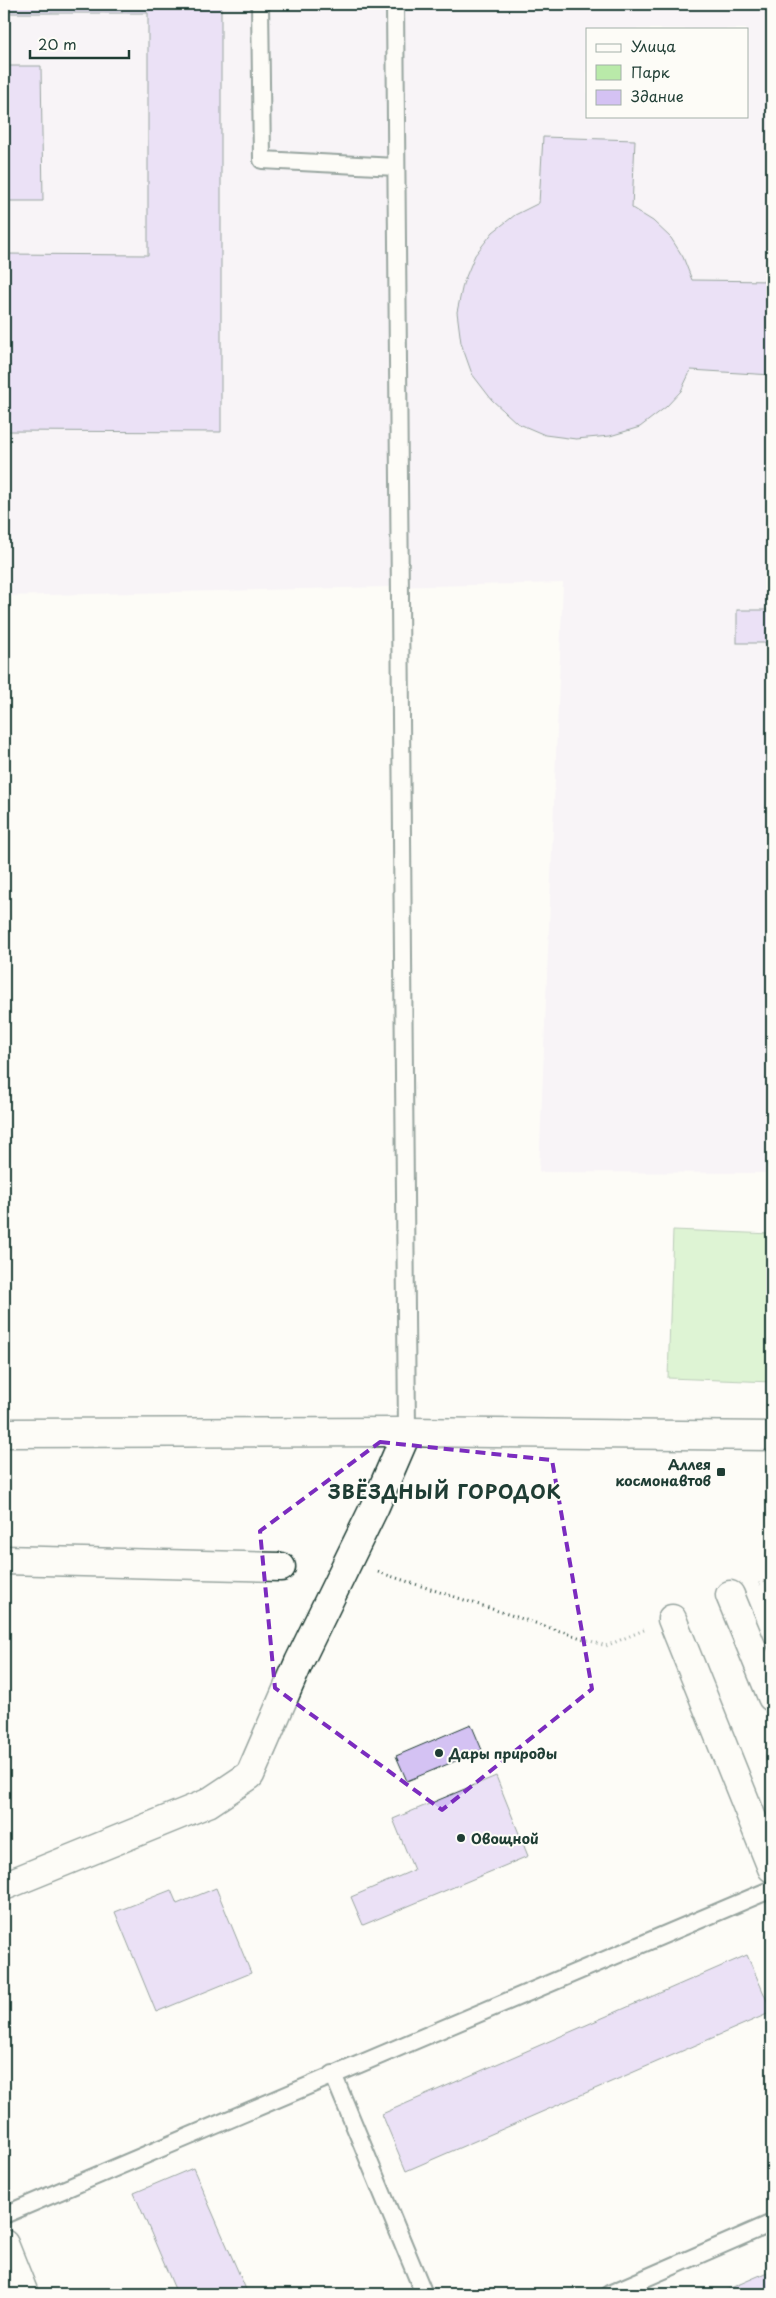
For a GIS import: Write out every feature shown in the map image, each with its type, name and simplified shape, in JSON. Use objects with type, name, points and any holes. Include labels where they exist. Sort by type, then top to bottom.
[{"type":"street","points":[[4,1886],[208,1803],[250,1775],[346,1562],[375,1506],[407,1432]]},
{"type":"street","points":[[4,1433],[407,1432],[772,1436]]},
{"type":"street","points":[[4,1560],[281,1567]]},
{"type":"street","points":[[730,1595],[772,1697]]},
{"type":"street","points":[[672,1619],[772,1868]]},
{"type":"street","points":[[4,2244],[24,2294]]},
{"type":"lane","points":[[260,4],[262,160],[396,168]]},
{"type":"lane","points":[[395,4],[407,1432]]},
{"type":"lane","points":[[4,2215],[772,1889]]},
{"type":"lane","points":[[333,2074],[424,2294]]},
{"type":"lane","points":[[609,2294],[772,2223]]},
{"type":"path","points":[[346,1562],[606,1646],[672,1619]]},
{"type":"highlighted area","points":[[380,1442],[552,1460],[592,1689],[442,1810],[275,1688],[260,1531]]},
{"type":"shaded area","points":[[4,4],[772,4],[772,1173],[539,1172],[563,583],[4,596]]},
{"type":"green space","points":[[673,1230],[772,1234],[772,1382],[668,1378]]},
{"type":"building","points":[[4,4],[221,4],[221,432],[4,431],[4,254],[148,255],[148,13],[4,13]]},
{"type":"building","points":[[4,66],[41,66],[43,201],[4,201]]},
{"type":"building","points":[[543,137],[635,140],[632,208],[653,221],[671,238],[683,257],[692,280],[772,281],[772,375],[691,370],[681,391],[666,407],[640,427],[610,436],[576,439],[545,435],[517,423],[492,400],[472,374],[461,343],[457,312],[463,284],[475,255],[493,232],[515,215],[539,203]]},
{"type":"building","points":[[737,610],[772,610],[772,643],[737,643]]},
{"type":"building","name":"Дары природы","points":[[471,1724],[482,1750],[407,1781],[396,1756]]},
{"type":"building","name":"Овощной","points":[[496,1776],[528,1856],[363,1925],[351,1897],[414,1870],[393,1819]]},
{"type":"building","points":[[216,1888],[251,1973],[156,2012],[115,1912],[171,1890],[177,1904]]},
{"type":"building","points":[[747,1955],[772,2012],[406,2171],[382,2114]]},
{"type":"building","points":[[193,2168],[248,2294],[177,2294],[134,2193]]},
{"type":"building","points":[[772,2270],[772,2294],[717,2294]]},
{"type":"place","name":"Аллея космонавтов","points":[[721,1472]]},
{"type":"place","name":"Дары природы","points":[[439,1753]]},
{"type":"place","name":"Овощной","points":[[461,1838]]},
{"type":"district","name":"ЗВЁЗДНЫЙ ГОРОДОК","points":[[445,1491]]}]
